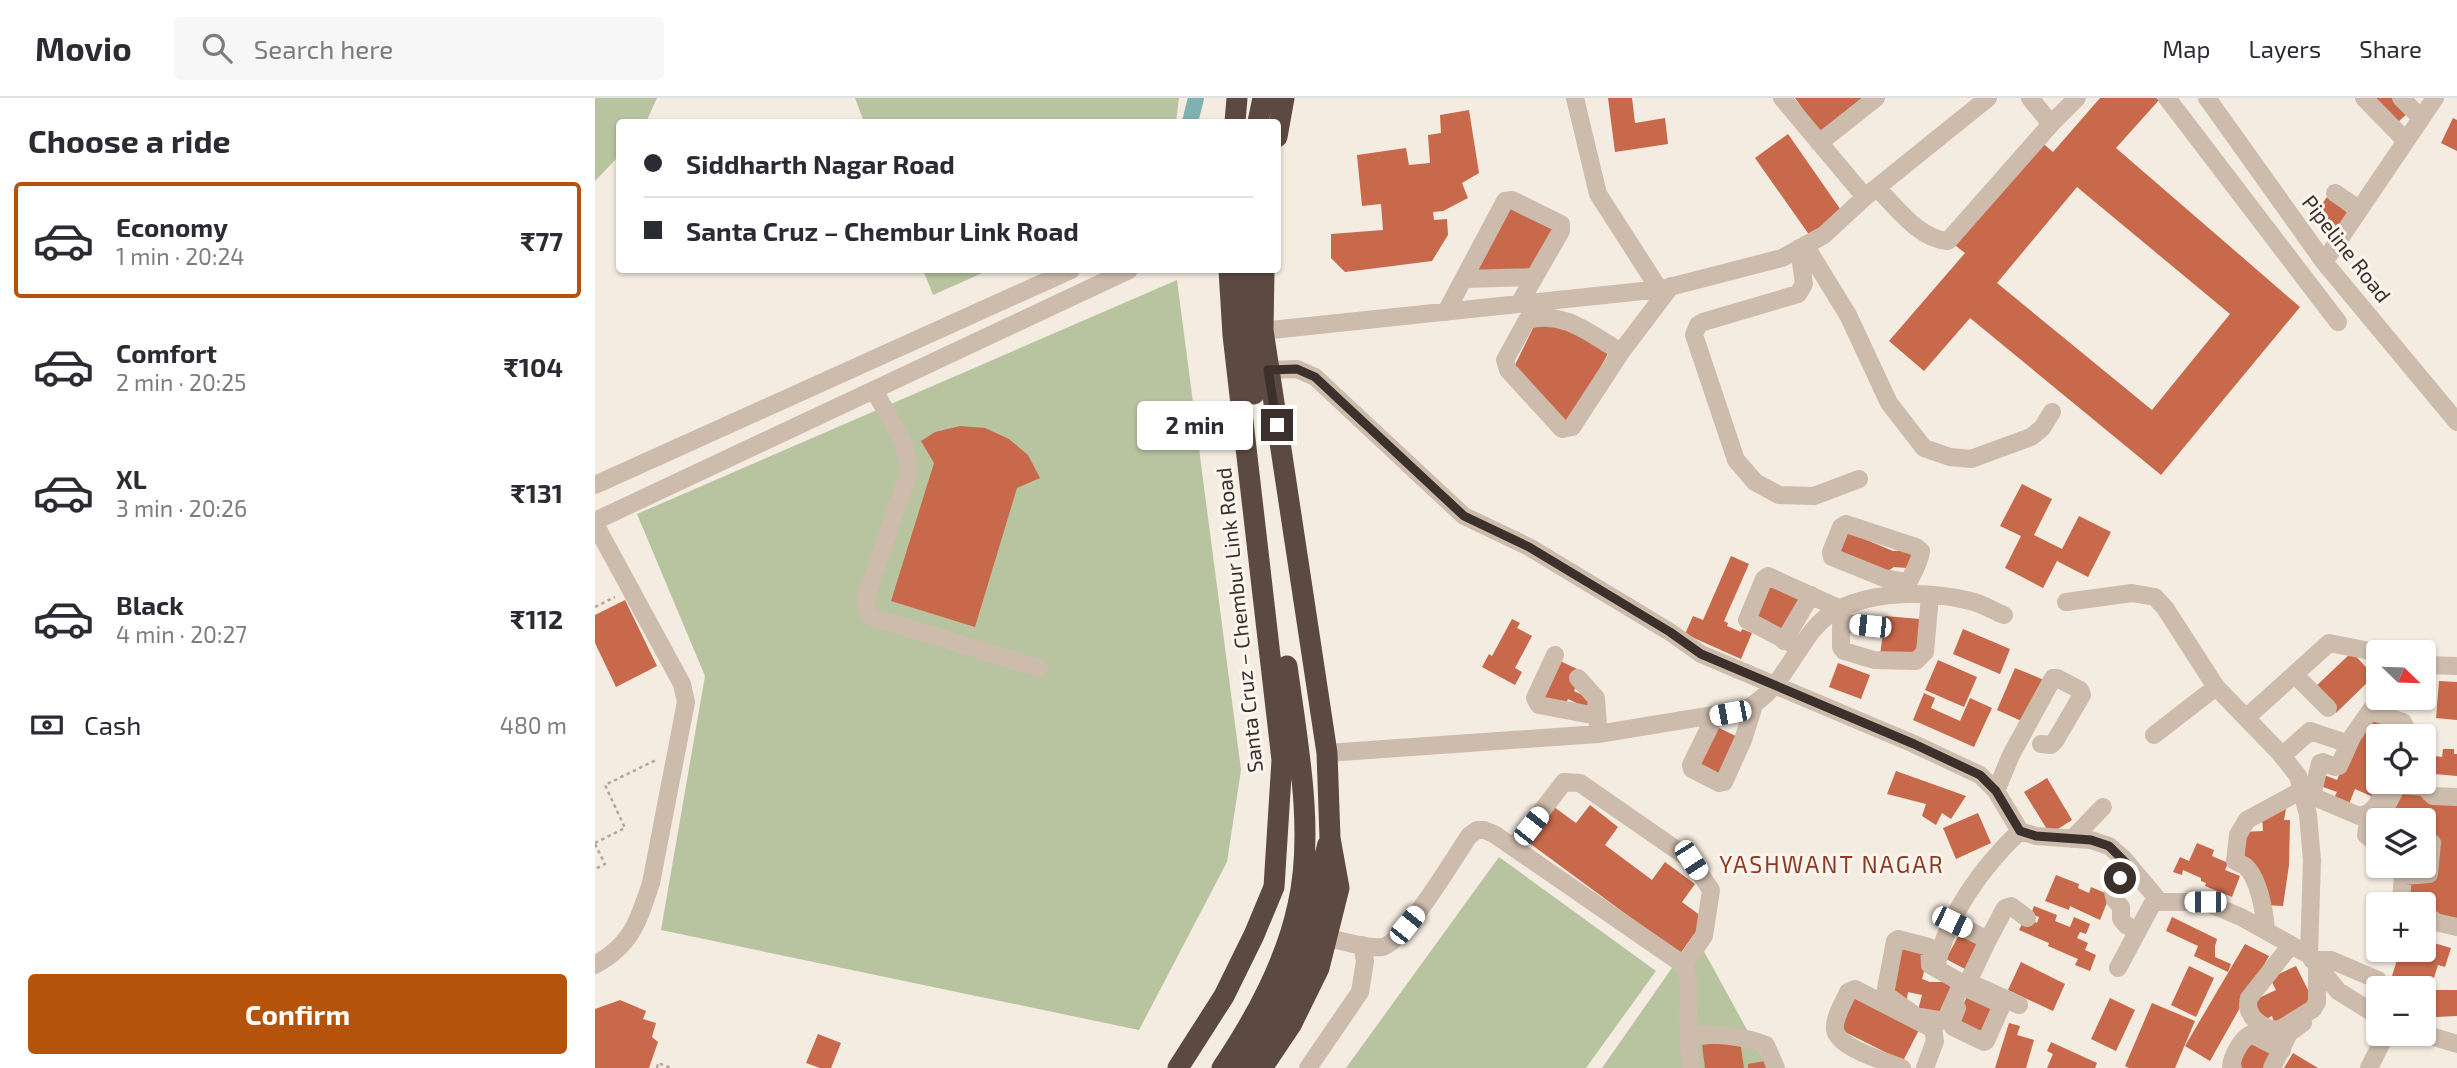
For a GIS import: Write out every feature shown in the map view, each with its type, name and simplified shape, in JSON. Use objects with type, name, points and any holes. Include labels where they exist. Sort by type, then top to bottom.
[{"type":"highway","points":[[1235,119],[1237,98]]},
{"type":"highway","points":[[1259,119],[1263,98]]},
{"type":"highway","points":[[1280,119],[1284,98]]},
{"type":"highway","name":"Santa Cruz – Chembur Link Road","points":[[1178,1068],[1224,996],[1274,887],[1282,760],[1233,335],[1229,273]]},
{"type":"highway","points":[[1222,1068],[1273,979],[1287,944],[1299,903],[1303,862],[1303,795],[1258,429],[1245,273]]},
{"type":"highway","points":[[1262,1068],[1291,1025],[1319,968],[1339,888],[1330,838],[1327,753],[1263,330],[1264,273]]},
{"type":"highway","points":[[1245,1068],[1290,987],[1305,950],[1316,907],[1319,875],[1330,838]]},
{"type":"street","points":[[1575,98],[1598,194],[1665,288]]},
{"type":"street","points":[[1782,98],[1819,143],[1871,193],[1923,233],[1935,240],[1948,241],[2077,98]]},
{"type":"street","points":[[1819,143],[1876,98]]},
{"type":"street","points":[[1233,335],[1665,288],[1782,258],[1823,235],[1988,98]]},
{"type":"street","points":[[2030,98],[2051,124]]},
{"type":"street","points":[[2167,98],[2339,322]]},
{"type":"street","name":"Pipeline Road","points":[[2207,98],[2323,261],[2457,422]]},
{"type":"street","points":[[2364,98],[2401,136]]},
{"type":"street","points":[[2323,261],[2360,208],[2401,136],[2412,109],[2435,98]]},
{"type":"street","points":[[2336,193],[2360,208]]},
{"type":"street","points":[[1446,312],[1505,201],[1512,200],[1561,225],[1561,231],[1519,304]]},
{"type":"street","points":[[2284,251],[2304,234]]},
{"type":"street","points":[[1802,247],[1848,315],[1889,403],[1924,448],[1950,457],[1971,458],[2031,437],[2042,428],[2052,412]]},
{"type":"street","points":[[1802,247],[1804,284],[1798,294],[1703,322],[1698,326],[1695,335],[1736,460],[1755,482],[1779,495],[1814,496],[1859,480]]},
{"type":"street","points":[[595,485],[1064,273]]},
{"type":"street","points":[[595,965],[614,954],[631,933],[642,910],[651,883],[686,702],[681,684],[595,523],[1123,273]]},
{"type":"street","points":[[1464,279],[1535,277]]},
{"type":"street","points":[[1621,352],[1567,320],[1540,316],[1527,320],[1505,360],[1508,370],[1562,429],[1572,427],[1665,288]]},
{"type":"street","points":[[1567,320],[1580,298]]},
{"type":"street","points":[[1268,370],[1297,369],[1315,377],[1464,516],[1529,547],[1670,632],[1701,654],[1980,775],[1996,791],[2020,831],[2036,836],[2091,840],[2109,846],[2160,902],[2205,902],[2241,917],[2291,945],[2317,965],[2338,991],[2366,995]]},
{"type":"street","points":[[874,390],[904,444],[909,472],[865,600],[869,614],[1039,668]]},
{"type":"street","points":[[1792,645],[1811,633],[1838,608],[1906,588],[1920,563],[1921,551],[1916,547],[1846,524],[1840,527],[1831,552],[1832,557],[1906,588],[1930,596],[1974,602],[2004,615]]},
{"type":"street","points":[[1792,645],[1747,620],[1764,579],[1768,576],[1838,608]]},
{"type":"street","points":[[2066,602],[2132,593],[2155,597],[2165,608],[2216,687],[2282,755],[2298,776],[2306,794],[2319,1010],[2289,1033],[2272,1068]]},
{"type":"street","points":[[1327,753],[1598,734],[1744,710],[1754,705],[1774,686],[1811,595]]},
{"type":"street","points":[[1870,626],[1847,623],[1841,627],[1841,647],[1848,654],[1874,660],[1916,662],[1925,652],[1930,596]]},
{"type":"street","points":[[1811,633],[1840,639]]},
{"type":"street","points":[[2246,718],[2329,643],[2366,650]]},
{"type":"street","points":[[1555,655],[1536,701],[1539,705],[1597,716]]},
{"type":"street","points":[[2436,665],[2457,666]]},
{"type":"street","points":[[2294,675],[2328,708]]},
{"type":"street","points":[[1578,678],[1596,698],[1598,734]]},
{"type":"street","points":[[1996,791],[2014,748],[2053,678],[2057,678],[2080,690],[2082,695],[2055,741],[2051,745],[2041,744]]},
{"type":"street","points":[[2154,735],[2216,687]]},
{"type":"street","points":[[1715,716],[1691,765],[1692,769],[1719,783],[1724,782],[1743,740],[1754,705]]},
{"type":"street","points":[[2266,931],[2265,908],[2250,872],[2235,861],[2238,835],[2246,820],[2306,794],[2323,761],[2335,767],[2339,766],[2352,737],[2369,710],[2404,724]]},
{"type":"street","points":[[2282,755],[2310,731],[2343,742]]},
{"type":"street","points":[[1514,847],[1564,782],[1580,783],[1691,860],[1711,890],[1704,936],[1684,965]]},
{"type":"street","points":[[2306,794],[2359,816],[2367,815],[2386,794]]},
{"type":"street","points":[[2431,794],[2457,797]]},
{"type":"street","points":[[2072,839],[2103,807]]},
{"type":"street","points":[[1328,938],[1382,947],[1395,940],[1419,910],[1469,836],[1476,830],[1484,830],[1514,847],[1684,965],[1689,988],[1688,1035],[1691,1068]]},
{"type":"street","points":[[1937,944],[1901,939],[1895,941],[1885,994],[1916,1016],[1945,1021],[1962,983],[1936,968],[1937,944],[1981,875],[2001,848],[2020,831]]},
{"type":"street","points":[[2128,865],[2113,892],[2115,900],[2121,906],[2121,919],[2137,931]]},
{"type":"street","points":[[2118,968],[2156,897]]},
{"type":"street","points":[[2019,1005],[1967,985],[2005,908],[2011,906],[2027,918]]},
{"type":"street","points":[[1952,922],[1988,940]]},
{"type":"street","points":[[2436,922],[2457,927]]},
{"type":"street","points":[[1308,1068],[1360,992],[1365,961],[1362,945]]},
{"type":"street","points":[[2291,945],[2249,998],[2251,1014],[2260,1025],[2279,1030],[2313,1009],[2317,1002],[2317,965]]},
{"type":"street","points":[[2317,965],[2331,960],[2366,988]]},
{"type":"street","points":[[1902,1068],[1845,1045],[1837,1038],[1836,1022],[1851,989],[1934,1030],[1935,1041],[1925,1068]]},
{"type":"street","points":[[1688,1035],[1724,1034],[1751,1039],[1766,1045],[1776,1068]]},
{"type":"street","points":[[2234,1068],[2231,1067],[2231,1060],[2245,1037],[2251,1034],[2282,1049]]},
{"type":"street","points":[[2436,1038],[2457,1044]]},
{"type":"street","points":[[2369,1068],[2380,1046]]},
{"type":"path","points":[[595,607],[630,589]]},
{"type":"path","points":[[595,869],[604,864],[595,844],[625,828],[604,785],[677,750]]},
{"type":"path","points":[[657,1068],[658,1063],[671,1068]]},
{"type":"green space","points":[[595,98],[657,98],[647,119],[616,119],[616,159],[595,181]]},
{"type":"green space","points":[[855,98],[1179,98],[1176,119],[863,119]]},
{"type":"green space","points":[[924,273],[982,273],[933,295]]},
{"type":"green space","points":[[1177,280],[1241,770],[1227,862],[1139,1030],[661,930],[705,676],[637,514]]},
{"type":"green space","points":[[1499,857],[1656,971],[1586,1068],[1346,1068]]},
{"type":"green space","points":[[1695,935],[1768,1068],[1602,1068]]},
{"type":"building","points":[[1608,98],[1632,98],[1635,123],[1665,118],[1668,144],[1615,152]]},
{"type":"building","points":[[1795,98],[1867,98],[1820,133]]},
{"type":"building","points":[[2100,98],[2156,98],[2159,100],[2116,148],[2300,307],[2161,475],[1970,318],[1924,371],[1889,341],[1965,253],[1951,242],[2040,141],[2053,152]],"holes":[[[2077,187],[2230,314],[2152,410],[1997,283]]]},
{"type":"building","points":[[2372,98],[2395,98],[2409,112],[2398,122]]},
{"type":"building","points":[[1469,110],[1479,173],[1462,183],[1468,198],[1443,211],[1433,212],[1434,220],[1447,219],[1448,235],[1432,261],[1345,272],[1331,258],[1331,234],[1383,230],[1381,204],[1362,206],[1357,155],[1406,148],[1409,165],[1430,163],[1428,135],[1441,133],[1440,115]]},
{"type":"building","points":[[2453,118],[2457,120],[2457,151],[2441,143]]},
{"type":"building","points":[[1788,134],[1843,213],[1810,236],[1755,158]]},
{"type":"building","points":[[2327,197],[2348,213],[2335,230],[2314,215]]},
{"type":"building","points":[[1510,204],[1555,228],[1532,270],[1473,276]]},
{"type":"building","points":[[1536,322],[1564,324],[1610,350],[1569,425],[1513,369]]},
{"type":"building","points":[[960,426],[985,428],[1009,439],[1028,455],[1040,478],[1017,488],[975,627],[891,601],[934,463],[921,441],[935,432]]},
{"type":"building","points":[[2022,484],[2052,499],[2034,535],[2062,549],[2079,516],[2111,532],[2088,577],[2057,561],[2043,588],[2005,568],[2021,536],[2000,526]]},
{"type":"building","points":[[1845,531],[1893,551],[1915,550],[1907,568],[1894,567],[1886,572],[1836,553]]},
{"type":"building","points":[[1731,556],[1749,564],[1724,621],[1728,623],[1727,626],[1741,632],[1742,629],[1752,633],[1741,659],[1685,634],[1693,616],[1703,620]]},
{"type":"building","points":[[1768,578],[1803,596],[1783,636],[1747,619]]},
{"type":"building","points":[[625,600],[657,666],[616,687],[595,643],[595,615]]},
{"type":"building","points":[[1885,616],[1920,619],[1916,657],[1880,656]]},
{"type":"building","points":[[1512,619],[1520,623],[1517,628],[1532,636],[1515,668],[1522,672],[1515,685],[1482,667],[1489,654],[1492,656]]},
{"type":"building","points":[[1963,629],[2010,649],[2000,674],[1953,654]]},
{"type":"building","points":[[2352,652],[2366,667],[2366,684],[2336,713],[2313,689]]},
{"type":"building","points":[[1556,659],[1577,669],[1571,683],[1576,686],[1574,691],[1593,700],[1589,709],[1568,699],[1563,709],[1538,697]]},
{"type":"building","points":[[1938,660],[1977,677],[1964,707],[1925,690]]},
{"type":"building","points":[[1838,663],[1870,675],[1861,699],[1829,687]]},
{"type":"building","points":[[2015,668],[2044,680],[2026,723],[1997,710]]},
{"type":"building","points":[[2439,681],[2457,682],[2457,720],[2436,718]]},
{"type":"building","points":[[1924,693],[1935,698],[1931,708],[1960,721],[1970,698],[1992,708],[1974,747],[1913,720]]},
{"type":"building","points":[[2374,714],[2397,723],[2397,724],[2368,724]]},
{"type":"building","points":[[1715,726],[1742,739],[1722,780],[1695,767]]},
{"type":"building","points":[[2366,728],[2366,794],[2355,789],[2349,804],[2334,798],[2337,792],[2315,784],[2319,773],[2337,780]]},
{"type":"building","points":[[2443,749],[2454,749],[2454,754],[2457,754],[2457,776],[2436,774],[2436,756],[2442,757]]},
{"type":"building","points":[[1896,771],[1966,796],[1951,819],[1942,813],[1936,825],[1922,816],[1926,804],[1887,794]]},
{"type":"building","points":[[2047,778],[2072,820],[2050,834],[2024,792]]},
{"type":"building","points":[[2395,794],[2423,794],[2424,800],[2457,801],[2457,924],[2436,912],[2436,892],[2407,892],[2405,879],[2430,881],[2430,878],[2436,878],[2436,808],[2390,806]]},
{"type":"building","points":[[1590,805],[1618,827],[1605,845],[1652,880],[1665,862],[1695,884],[1682,902],[1705,919],[1680,954],[1528,842],[1554,807],[1576,823]]},
{"type":"building","points":[[2271,808],[2286,809],[2284,820],[2290,820],[2289,865],[2283,906],[2265,905],[2238,860],[2241,832],[2263,831],[2262,817]]},
{"type":"building","points":[[1978,813],[1991,843],[1956,859],[1943,828]]},
{"type":"building","points":[[2197,843],[2214,850],[2212,856],[2228,863],[2225,870],[2240,876],[2232,897],[2205,886],[2206,883],[2201,881],[2201,878],[2183,870],[2182,875],[2173,872],[2180,857],[2189,861]]},
{"type":"building","points":[[2056,875],[2079,884],[2078,888],[2089,893],[2091,887],[2110,895],[2100,920],[2070,906],[2069,910],[2045,901]]},
{"type":"building","points":[[2034,906],[2057,915],[2055,921],[2070,927],[2074,917],[2090,924],[2086,934],[2080,932],[2077,938],[2088,943],[2085,950],[2096,955],[2090,971],[2075,965],[2078,959],[2019,930],[2023,922],[2029,919],[2037,923],[2039,917],[2031,914]]},
{"type":"building","points":[[2172,917],[2217,939],[2215,957],[2231,964],[2228,972],[2194,956],[2198,946],[2166,931]]},
{"type":"building","points":[[1960,933],[1981,944],[1967,970],[1946,959]]},
{"type":"building","points":[[1899,943],[1929,954],[1922,979],[1930,982],[1958,982],[1940,1017],[1917,1014],[1922,995],[1908,992],[1907,999],[1887,992]]},
{"type":"building","points":[[2245,944],[2269,956],[2210,1061],[2185,1046]]},
{"type":"building","points":[[2436,944],[2451,948],[2445,967],[2438,965],[2435,976],[2392,976],[2396,962],[2436,962]]},
{"type":"building","points":[[2021,962],[2065,984],[2053,1011],[2008,990]]},
{"type":"building","points":[[2189,966],[2214,978],[2196,1017],[2171,1005]]},
{"type":"building","points":[[2296,966],[2315,1004],[2275,1024],[2272,1016],[2262,1021],[2252,1001],[2276,990],[2270,978]]},
{"type":"building","points":[[2436,990],[2457,990],[2457,1016],[2436,1017]]},
{"type":"building","points":[[1969,992],[1998,1005],[1983,1038],[1954,1025]]},
{"type":"building","points":[[1855,996],[1920,1028],[1903,1061],[1839,1029]]},
{"type":"building","points":[[2110,998],[2135,1010],[2116,1051],[2091,1039]]},
{"type":"building","points":[[620,1000],[646,1011],[643,1019],[656,1023],[652,1037],[658,1042],[649,1068],[595,1068],[595,1009]]},
{"type":"building","points":[[2152,1003],[2195,1021],[2175,1068],[2129,1068],[2125,1066]]},
{"type":"building","points":[[2009,1023],[2020,1026],[2017,1035],[2034,1040],[2026,1068],[1995,1068]]},
{"type":"building","points":[[818,1034],[841,1043],[831,1068],[820,1068],[806,1063]]},
{"type":"building","points":[[2248,1039],[2278,1054],[2269,1068],[2239,1068]]},
{"type":"building","points":[[1740,1040],[1744,1068],[1705,1068],[1702,1045]]},
{"type":"building","points":[[2051,1042],[2097,1063],[2095,1068],[2047,1068],[2053,1054],[2047,1051]]},
{"type":"building","points":[[2293,1053],[2318,1068],[2284,1068]]},
{"type":"building","points":[[1765,1061],[1766,1068],[1748,1068],[1748,1064]]},
{"type":"waterway","points":[[1191,119],[1196,98]]},
{"type":"district","name":"YASHWANT NAGAR","points":[[1832,865]]},
{"type":"route","points":[[1277,425],[1268,370],[1297,369],[1315,377],[1464,516],[1529,547],[1670,632],[1701,654],[1914,744],[1980,775],[1996,791],[2020,831],[2036,836],[2091,840],[2109,846],[2128,865],[2120,878]]}]
